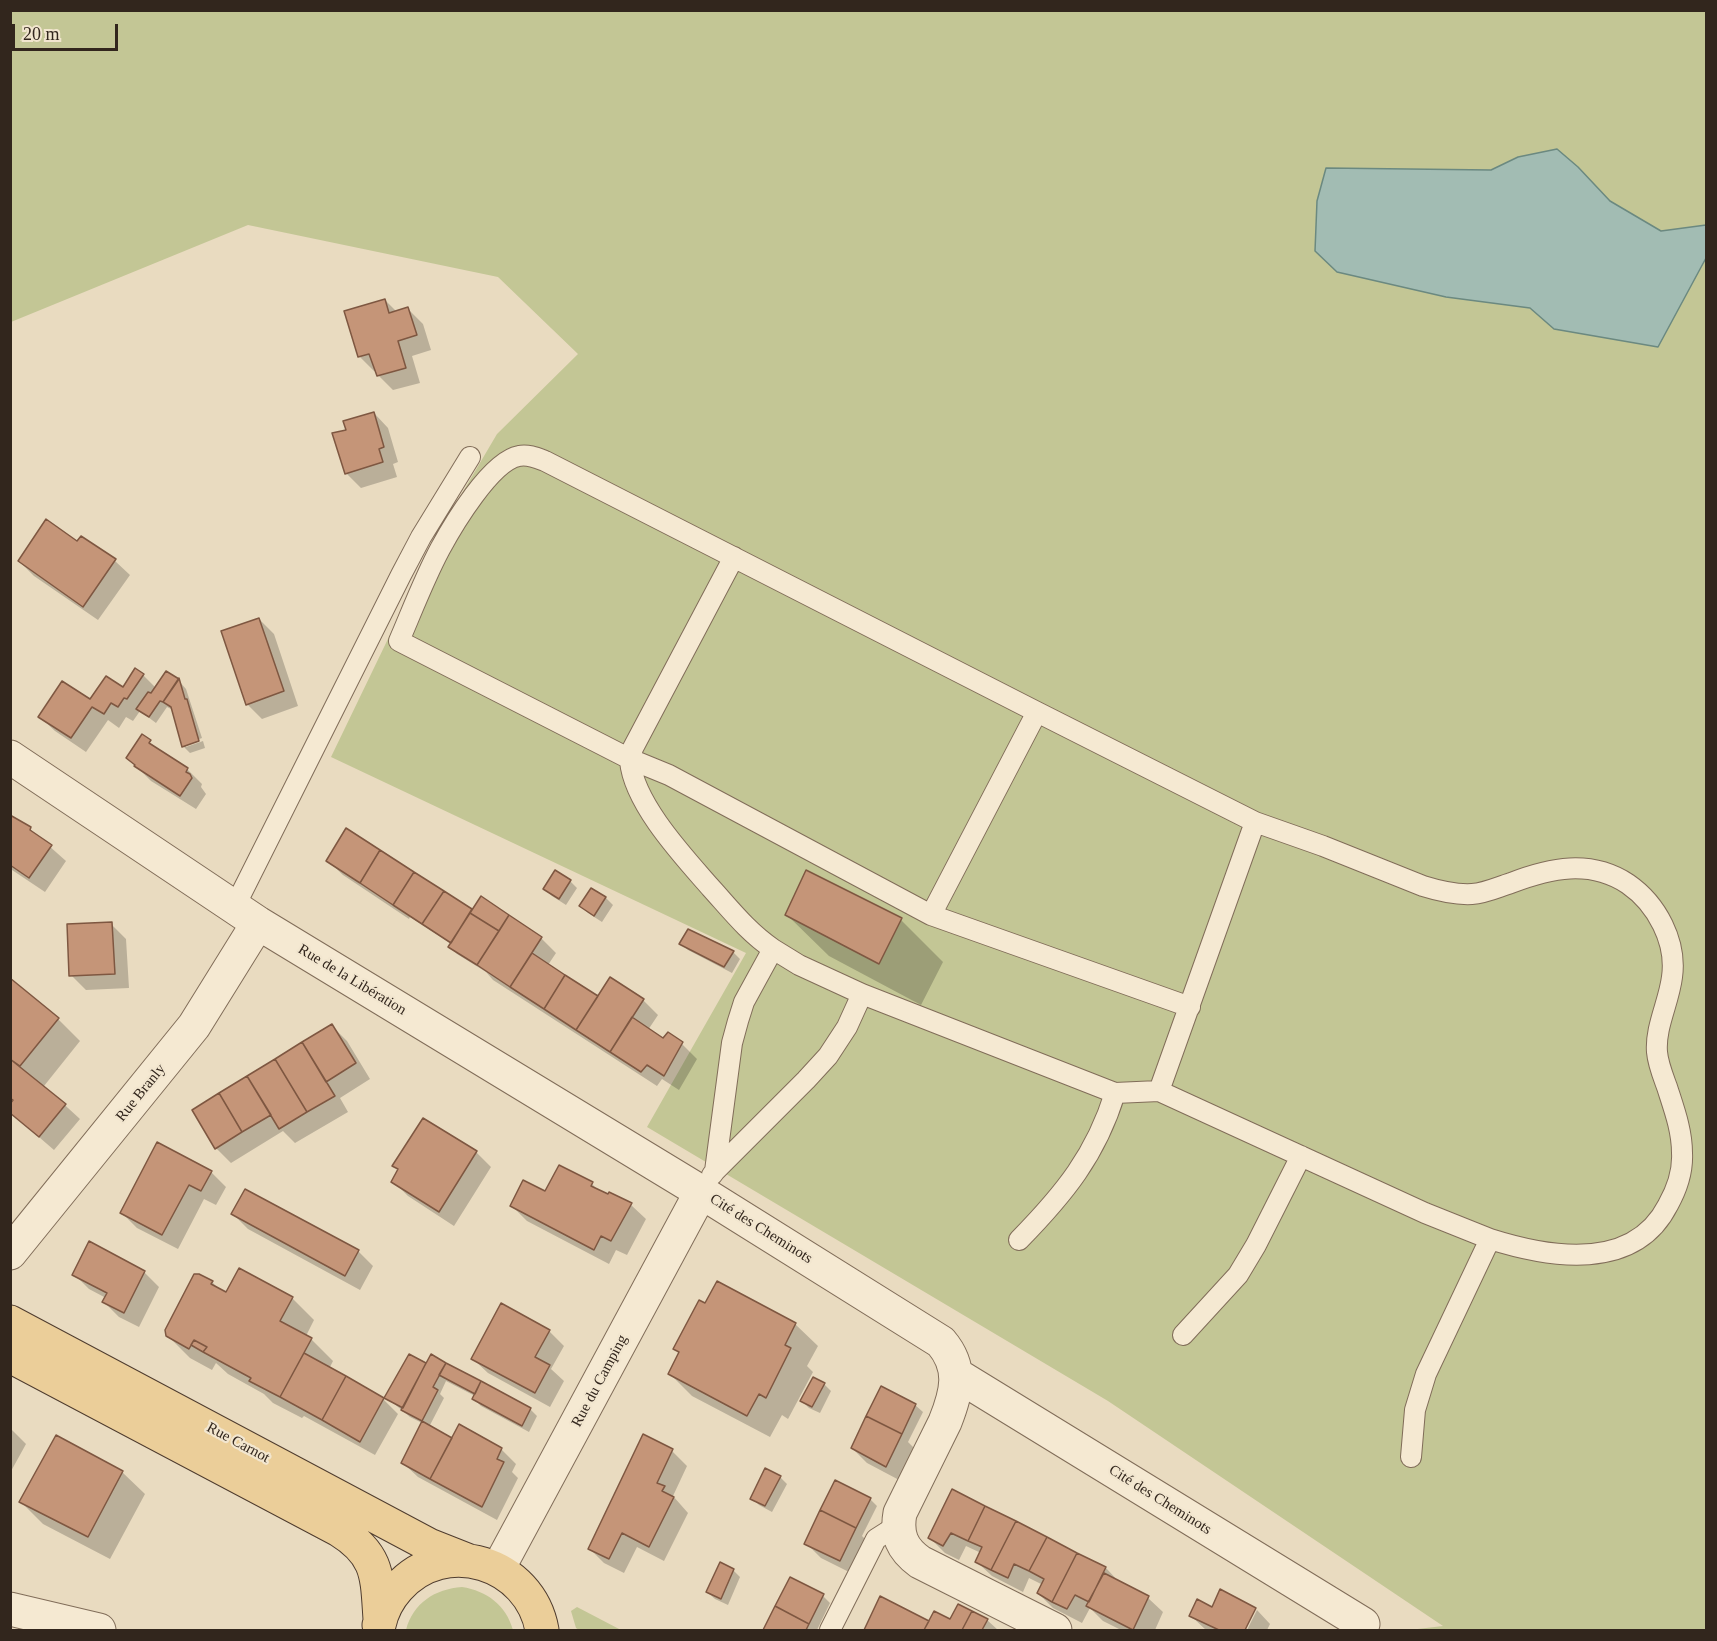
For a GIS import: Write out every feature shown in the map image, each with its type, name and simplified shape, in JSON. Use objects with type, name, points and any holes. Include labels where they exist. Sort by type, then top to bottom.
[{"type":"main road","name":"Rue Carnot","points":[[10,1322],[420,1540],[467,1560],[498,1569]]},
{"type":"main road","name":"Rue Carnot","points":[[10,1356],[354,1540],[362,1547],[372,1565],[378,1590],[379,1625]]},
{"type":"main road","points":[[379,1625],[392,1596],[409,1577],[432,1565],[467,1560]]},
{"type":"main road","points":[[498,1569],[519,1585],[546,1626]]},
{"type":"street","name":"Rue de la Libération","points":[[10,757],[246,915],[708,1182]]},
{"type":"street","name":"Rue Branly","points":[[10,1253],[194,1026],[246,915]]},
{"type":"street","name":"Cité des Cheminots","points":[[708,1182],[931,1334],[950,1352],[957,1375],[1363,1624]]},
{"type":"street","name":"Rue du Camping","points":[[498,1569],[708,1182]]},
{"type":"street","points":[[957,1375],[951,1407],[945,1422],[900,1513],[898,1525],[903,1546],[920,1562],[1055,1630]]},
{"type":"street","points":[[10,1609],[47,1624],[99,1630]]},
{"type":"lane","points":[[734,557],[633,748],[630,759],[634,779],[643,798],[671,842],[755,937],[773,949],[799,965],[862,994],[1115,1093],[1159,1091],[1433,1216],[1511,1246],[1559,1254],[1581,1255],[1601,1254],[1620,1249],[1637,1241],[1657,1221],[1669,1204],[1680,1175],[1682,1155],[1678,1121],[1657,1053],[1657,1040],[1672,977],[1673,961],[1670,943],[1655,912],[1628,884],[1599,870],[1566,867],[1533,874],[1480,893],[1458,894],[1423,886],[1255,822],[1036,712],[734,557],[545,461],[530,456],[519,456],[508,460],[497,469],[470,502],[440,549],[399,641],[630,759],[669,775],[931,915],[1190,1007]]},
{"type":"lane","points":[[246,915],[421,537],[470,457]]},
{"type":"lane","points":[[931,915],[1036,712]]},
{"type":"lane","points":[[1159,1091],[1255,822]]},
{"type":"lane","points":[[708,1182],[732,1043],[738,1021],[744,1002],[773,949]]},
{"type":"lane","points":[[708,1182],[828,1056],[839,1041],[862,994]]},
{"type":"lane","points":[[1019,1240],[1061,1196],[1088,1155],[1107,1118],[1115,1093]]},
{"type":"lane","points":[[1183,1335],[1242,1269],[1301,1156]]},
{"type":"lane","points":[[1411,1457],[1415,1410],[1426,1374],[1490,1239]]},
{"type":"lane","points":[[830,1630],[876,1539],[898,1525]]},
{"type":"green space","points":[[11,11],[1706,11],[1706,1630],[1409,1630],[1443,1626],[1108,1401],[647,1127],[746,953],[331,757],[441,529],[497,434],[578,354],[498,277],[248,225],[11,322]]},
{"type":"green space","points":[[462,1587],[480,1592],[500,1606],[506,1613],[513,1630],[406,1630],[414,1612],[427,1599],[434,1594]]},
{"type":"green space","points":[[577,1607],[621,1630],[579,1630],[576,1628],[571,1611]]},
{"type":"water","points":[[1557,149],[1578,167],[1610,201],[1661,231],[1706,225],[1706,258],[1658,347],[1554,329],[1530,308],[1446,297],[1337,272],[1315,251],[1317,201],[1326,168],[1491,170],[1518,157]]},
{"type":"building","points":[[385,299],[389,313],[408,307],[417,335],[398,341],[406,368],[377,376],[369,354],[358,357],[344,311]]},
{"type":"building","points":[[374,412],[384,447],[379,449],[383,462],[345,474],[332,433],[346,430],[343,421]]},
{"type":"building","points":[[46,519],[77,541],[81,536],[116,559],[83,607],[18,561]]},
{"type":"building","points":[[259,618],[284,691],[246,705],[221,631]]},
{"type":"building","points":[[135,668],[144,674],[127,699],[124,698],[118,707],[111,703],[104,714],[92,707],[71,738],[38,717],[62,681],[90,699],[106,676],[123,687]]},
{"type":"building","points":[[166,671],[179,679],[149,717],[136,709],[148,692],[151,693]]},
{"type":"building","points":[[179,678],[199,741],[182,747],[171,707],[163,702]]},
{"type":"building","points":[[142,734],[151,740],[149,743],[188,768],[186,772],[192,778],[180,796],[134,766],[126,758]]},
{"type":"building","points":[[10,815],[31,827],[30,830],[52,845],[29,878],[10,865]]},
{"type":"building","points":[[346,828],[380,850],[360,883],[326,861]]},
{"type":"building","points":[[380,850],[414,872],[393,905],[360,883]]},
{"type":"building","points":[[555,870],[571,880],[559,899],[543,889]]},
{"type":"building","points":[[806,870],[902,918],[879,964],[785,915]]},
{"type":"building","points":[[414,872],[444,891],[422,924],[393,905]]},
{"type":"building","points":[[591,888],[606,897],[594,916],[579,906]]},
{"type":"building","points":[[444,891],[472,909],[451,943],[422,924]]},
{"type":"building","points":[[481,896],[509,915],[499,931],[470,913]]},
{"type":"building","points":[[470,913],[499,931],[477,965],[448,947]]},
{"type":"building","points":[[509,915],[542,937],[510,987],[477,965]]},
{"type":"building","points":[[112,922],[115,974],[69,976],[67,924]]},
{"type":"building","points":[[688,929],[734,951],[724,967],[679,944]]},
{"type":"building","points":[[532,953],[565,975],[544,1009],[510,987]]},
{"type":"building","points":[[565,975],[598,996],[576,1030],[544,1009]]},
{"type":"building","points":[[610,977],[644,999],[610,1052],[576,1030]]},
{"type":"building","points":[[10,978],[59,1018],[20,1066],[10,1059]]},
{"type":"building","points":[[632,1017],[663,1038],[668,1032],[683,1042],[664,1076],[647,1065],[641,1072],[610,1052]]},
{"type":"building","points":[[332,1024],[356,1063],[326,1082],[302,1042]]},
{"type":"building","points":[[302,1042],[335,1096],[307,1112],[275,1059]]},
{"type":"building","points":[[10,1059],[66,1104],[39,1137],[10,1113],[10,1104],[13,1100],[10,1098]]},
{"type":"building","points":[[275,1059],[307,1112],[279,1129],[247,1076]]},
{"type":"building","points":[[247,1076],[271,1115],[242,1132],[219,1093]]},
{"type":"building","points":[[219,1093],[242,1132],[215,1149],[192,1110]]},
{"type":"building","points":[[423,1118],[477,1151],[439,1212],[391,1182],[398,1169],[392,1166]]},
{"type":"building","points":[[157,1142],[212,1171],[201,1191],[189,1185],[162,1235],[120,1213]]},
{"type":"building","points":[[559,1165],[593,1182],[591,1186],[632,1203],[611,1241],[601,1236],[594,1250],[510,1206],[523,1180],[545,1191]]},
{"type":"building","points":[[245,1189],[359,1250],[345,1276],[231,1214]]},
{"type":"building","points":[[89,1241],[145,1271],[124,1313],[102,1302],[107,1293],[72,1275]]},
{"type":"building","points":[[239,1268],[293,1297],[280,1321],[312,1338],[280,1397],[249,1381],[251,1378],[203,1352],[207,1347],[194,1340],[189,1349],[166,1336],[165,1330],[194,1274],[213,1281],[211,1284],[226,1292]]},
{"type":"building","points":[[717,1281],[796,1323],[785,1345],[791,1348],[766,1398],[759,1394],[747,1416],[668,1374],[679,1352],[673,1349],[699,1300],[705,1303]]},
{"type":"building","points":[[501,1303],[550,1330],[535,1357],[550,1365],[535,1393],[471,1359]]},
{"type":"building","points":[[194,1340],[207,1347],[203,1352],[191,1345]]},
{"type":"building","points":[[304,1353],[346,1376],[322,1420],[280,1397]]},
{"type":"building","points":[[409,1354],[426,1363],[403,1408],[384,1398]]},
{"type":"building","points":[[431,1354],[446,1363],[433,1387],[438,1390],[422,1421],[401,1410]]},
{"type":"building","points":[[446,1363],[481,1381],[475,1394],[439,1375]]},
{"type":"building","points":[[346,1376],[384,1398],[360,1442],[322,1420]]},
{"type":"building","points":[[813,1377],[825,1383],[812,1407],[800,1401]]},
{"type":"building","points":[[481,1381],[531,1408],[522,1426],[472,1399]]},
{"type":"building","points":[[881,1386],[916,1404],[902,1434],[866,1416]]},
{"type":"building","points":[[866,1416],[902,1434],[886,1467],[851,1448]]},
{"type":"building","points":[[422,1421],[452,1438],[430,1479],[401,1463]]},
{"type":"building","points":[[459,1424],[502,1448],[497,1459],[504,1462],[482,1507],[430,1479]]},
{"type":"building","points":[[643,1434],[673,1449],[657,1483],[665,1486],[662,1491],[674,1497],[649,1547],[622,1533],[609,1559],[588,1549]]},
{"type":"building","points":[[56,1435],[123,1471],[88,1537],[19,1502]]},
{"type":"building","points":[[765,1468],[781,1476],[765,1506],[750,1499]]},
{"type":"building","points":[[835,1480],[871,1498],[856,1528],[820,1510]]},
{"type":"building","points":[[952,1489],[985,1506],[968,1541],[951,1533],[943,1546],[928,1538]]},
{"type":"building","points":[[985,1506],[1016,1521],[991,1570],[975,1562],[982,1547],[968,1541]]},
{"type":"building","points":[[820,1510],[856,1528],[840,1561],[804,1544]]},
{"type":"building","points":[[1016,1521],[1047,1537],[1029,1571],[1014,1564],[1008,1578],[991,1570]]},
{"type":"building","points":[[1047,1537],[1077,1553],[1052,1602],[1037,1593],[1044,1579],[1029,1571]]},
{"type":"building","points":[[1077,1553],[1106,1567],[1089,1602],[1075,1595],[1067,1609],[1052,1602]]},
{"type":"building","points":[[720,1562],[734,1569],[721,1599],[706,1592]]},
{"type":"building","points":[[1104,1573],[1149,1596],[1133,1630],[1086,1606]]},
{"type":"building","points":[[790,1577],[824,1594],[809,1624],[775,1606]]},
{"type":"building","points":[[1220,1589],[1256,1608],[1245,1630],[1219,1630],[1189,1616],[1197,1599],[1212,1607]]},
{"type":"building","points":[[880,1596],[929,1621],[924,1630],[864,1630]]},
{"type":"building","points":[[958,1604],[972,1611],[962,1630],[924,1630],[934,1611],[950,1619]]},
{"type":"building","points":[[775,1606],[809,1624],[806,1630],[763,1630]]},
{"type":"building","points":[[972,1611],[988,1619],[982,1630],[962,1630]]}]
